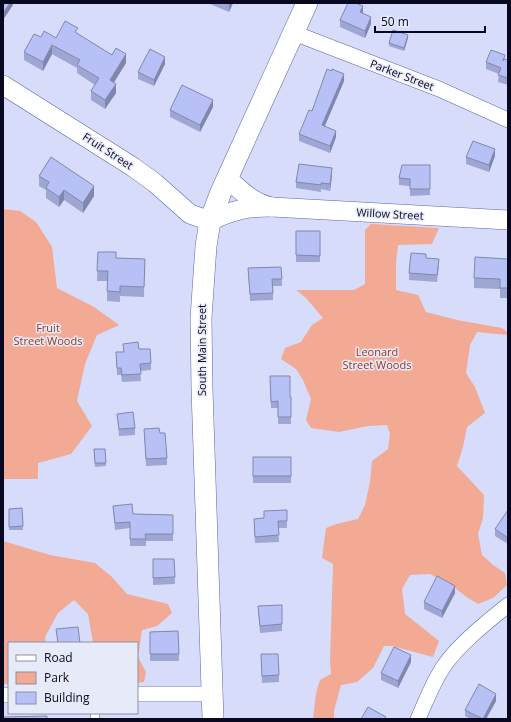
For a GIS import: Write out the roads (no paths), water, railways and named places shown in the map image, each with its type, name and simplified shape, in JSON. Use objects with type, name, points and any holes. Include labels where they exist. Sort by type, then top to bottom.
[{"type":"main road","name":"South Main Street","points":[[213,719],[202,388],[201,318],[206,246],[210,221],[227,178],[307,3]]},
{"type":"street","name":"Parker Street","points":[[294,33],[439,89],[508,120]]},
{"type":"street","name":"Fruit Street","points":[[3,85],[69,125],[155,182],[190,214],[210,221]]},
{"type":"street","points":[[227,178],[251,199],[265,206],[272,207]]},
{"type":"street","points":[[210,221],[226,212],[272,207]]},
{"type":"street","name":"Willow Street","points":[[272,207],[508,220]]},
{"type":"street","points":[[418,719],[444,666],[468,639],[508,604]]},
{"type":"street","points":[[138,694],[212,694]]},
{"type":"park label","name":"Fruit Street Woods","points":[[48,334]]},
{"type":"park label","name":"Leonard Street Woods","points":[[377,358]]}]
